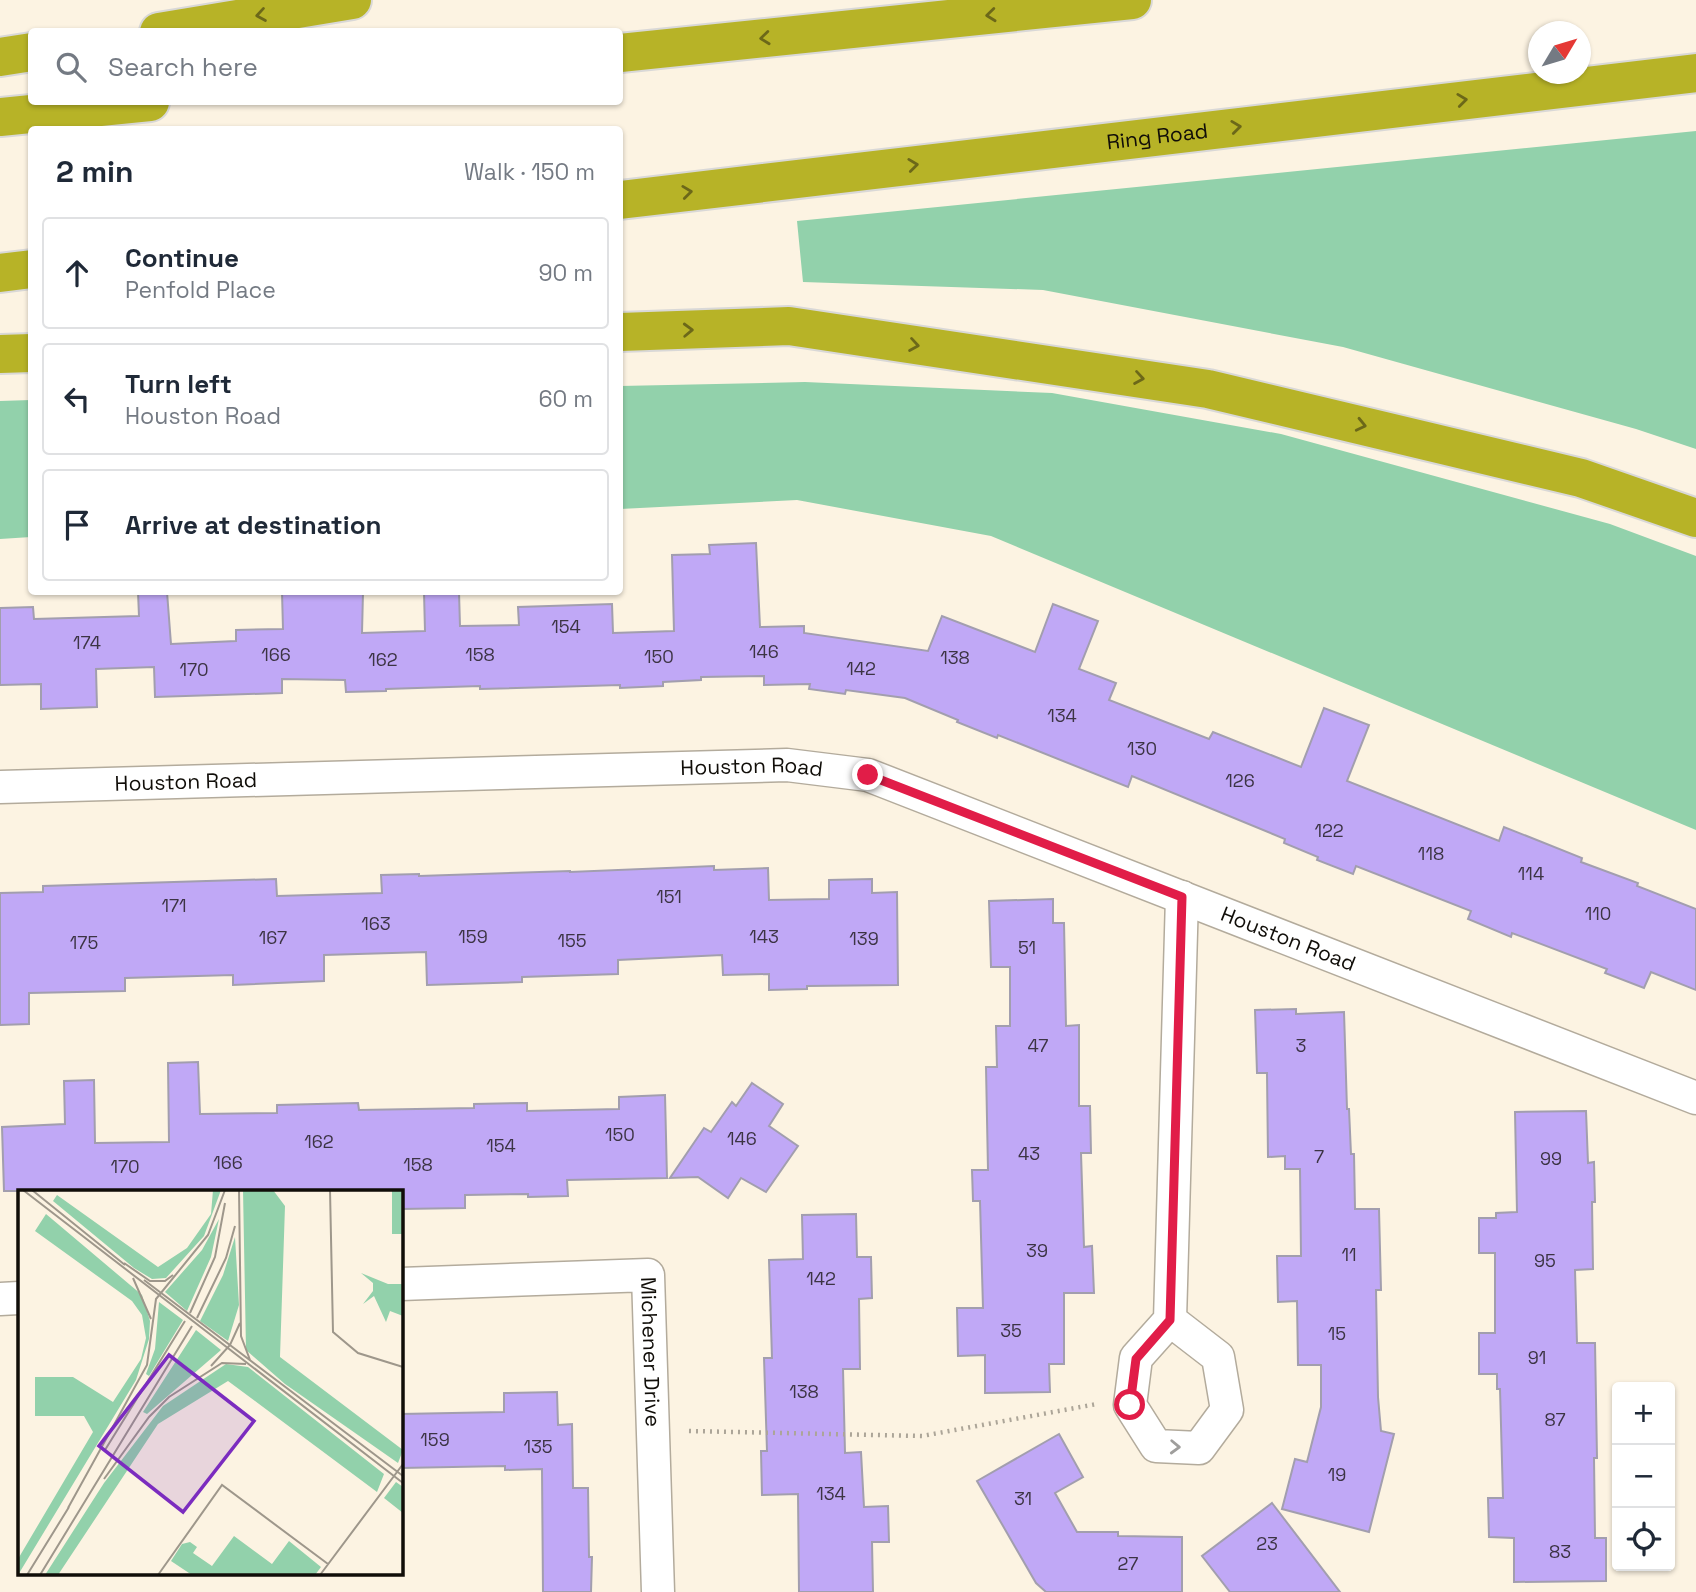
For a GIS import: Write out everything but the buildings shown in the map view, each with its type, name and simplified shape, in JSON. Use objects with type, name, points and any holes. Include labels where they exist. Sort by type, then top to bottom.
[{"type":"highway","points":[[183,28],[352,0]]},
{"type":"highway","points":[[623,53],[1132,0]]},
{"type":"highway","points":[[0,57],[28,53]]},
{"type":"highway","name":"Ring Road","points":[[623,200],[1696,73]]},
{"type":"highway","points":[[0,117],[120,105]]},
{"type":"highway","points":[[0,273],[28,270]]},
{"type":"highway","points":[[623,332],[789,326],[1208,389],[1581,478],[1696,517]]},
{"type":"highway","points":[[0,354],[28,353]]},
{"type":"street","name":"Houston Road","points":[[0,787],[787,765],[868,775],[1696,1098]]},
{"type":"street","points":[[1170,1320],[1218,1357],[1227,1410],[1199,1448],[1156,1446],[1130,1405],[1136,1359],[1170,1320],[1182,897]]},
{"type":"street","name":"Michener Drive","points":[[402,1284],[648,1275],[658,1592]]},
{"type":"street","points":[[0,1299],[18,1298]]},
{"type":"path","points":[[653,1431],[922,1436],[1105,1402],[1130,1405]]},
{"type":"green space","points":[[1696,131],[1696,449],[1636,429],[1343,347],[1043,290],[803,282],[797,221]]},
{"type":"green space","points":[[805,382],[1052,393],[1281,434],[1610,524],[1696,556],[1696,830],[991,536],[797,500],[623,509],[623,386]]},
{"type":"green space","points":[[28,400],[28,537],[0,539],[0,401]]},
{"type":"route","points":[[868,775],[1182,897],[1170,1320],[1136,1359],[1130,1405]]}]
